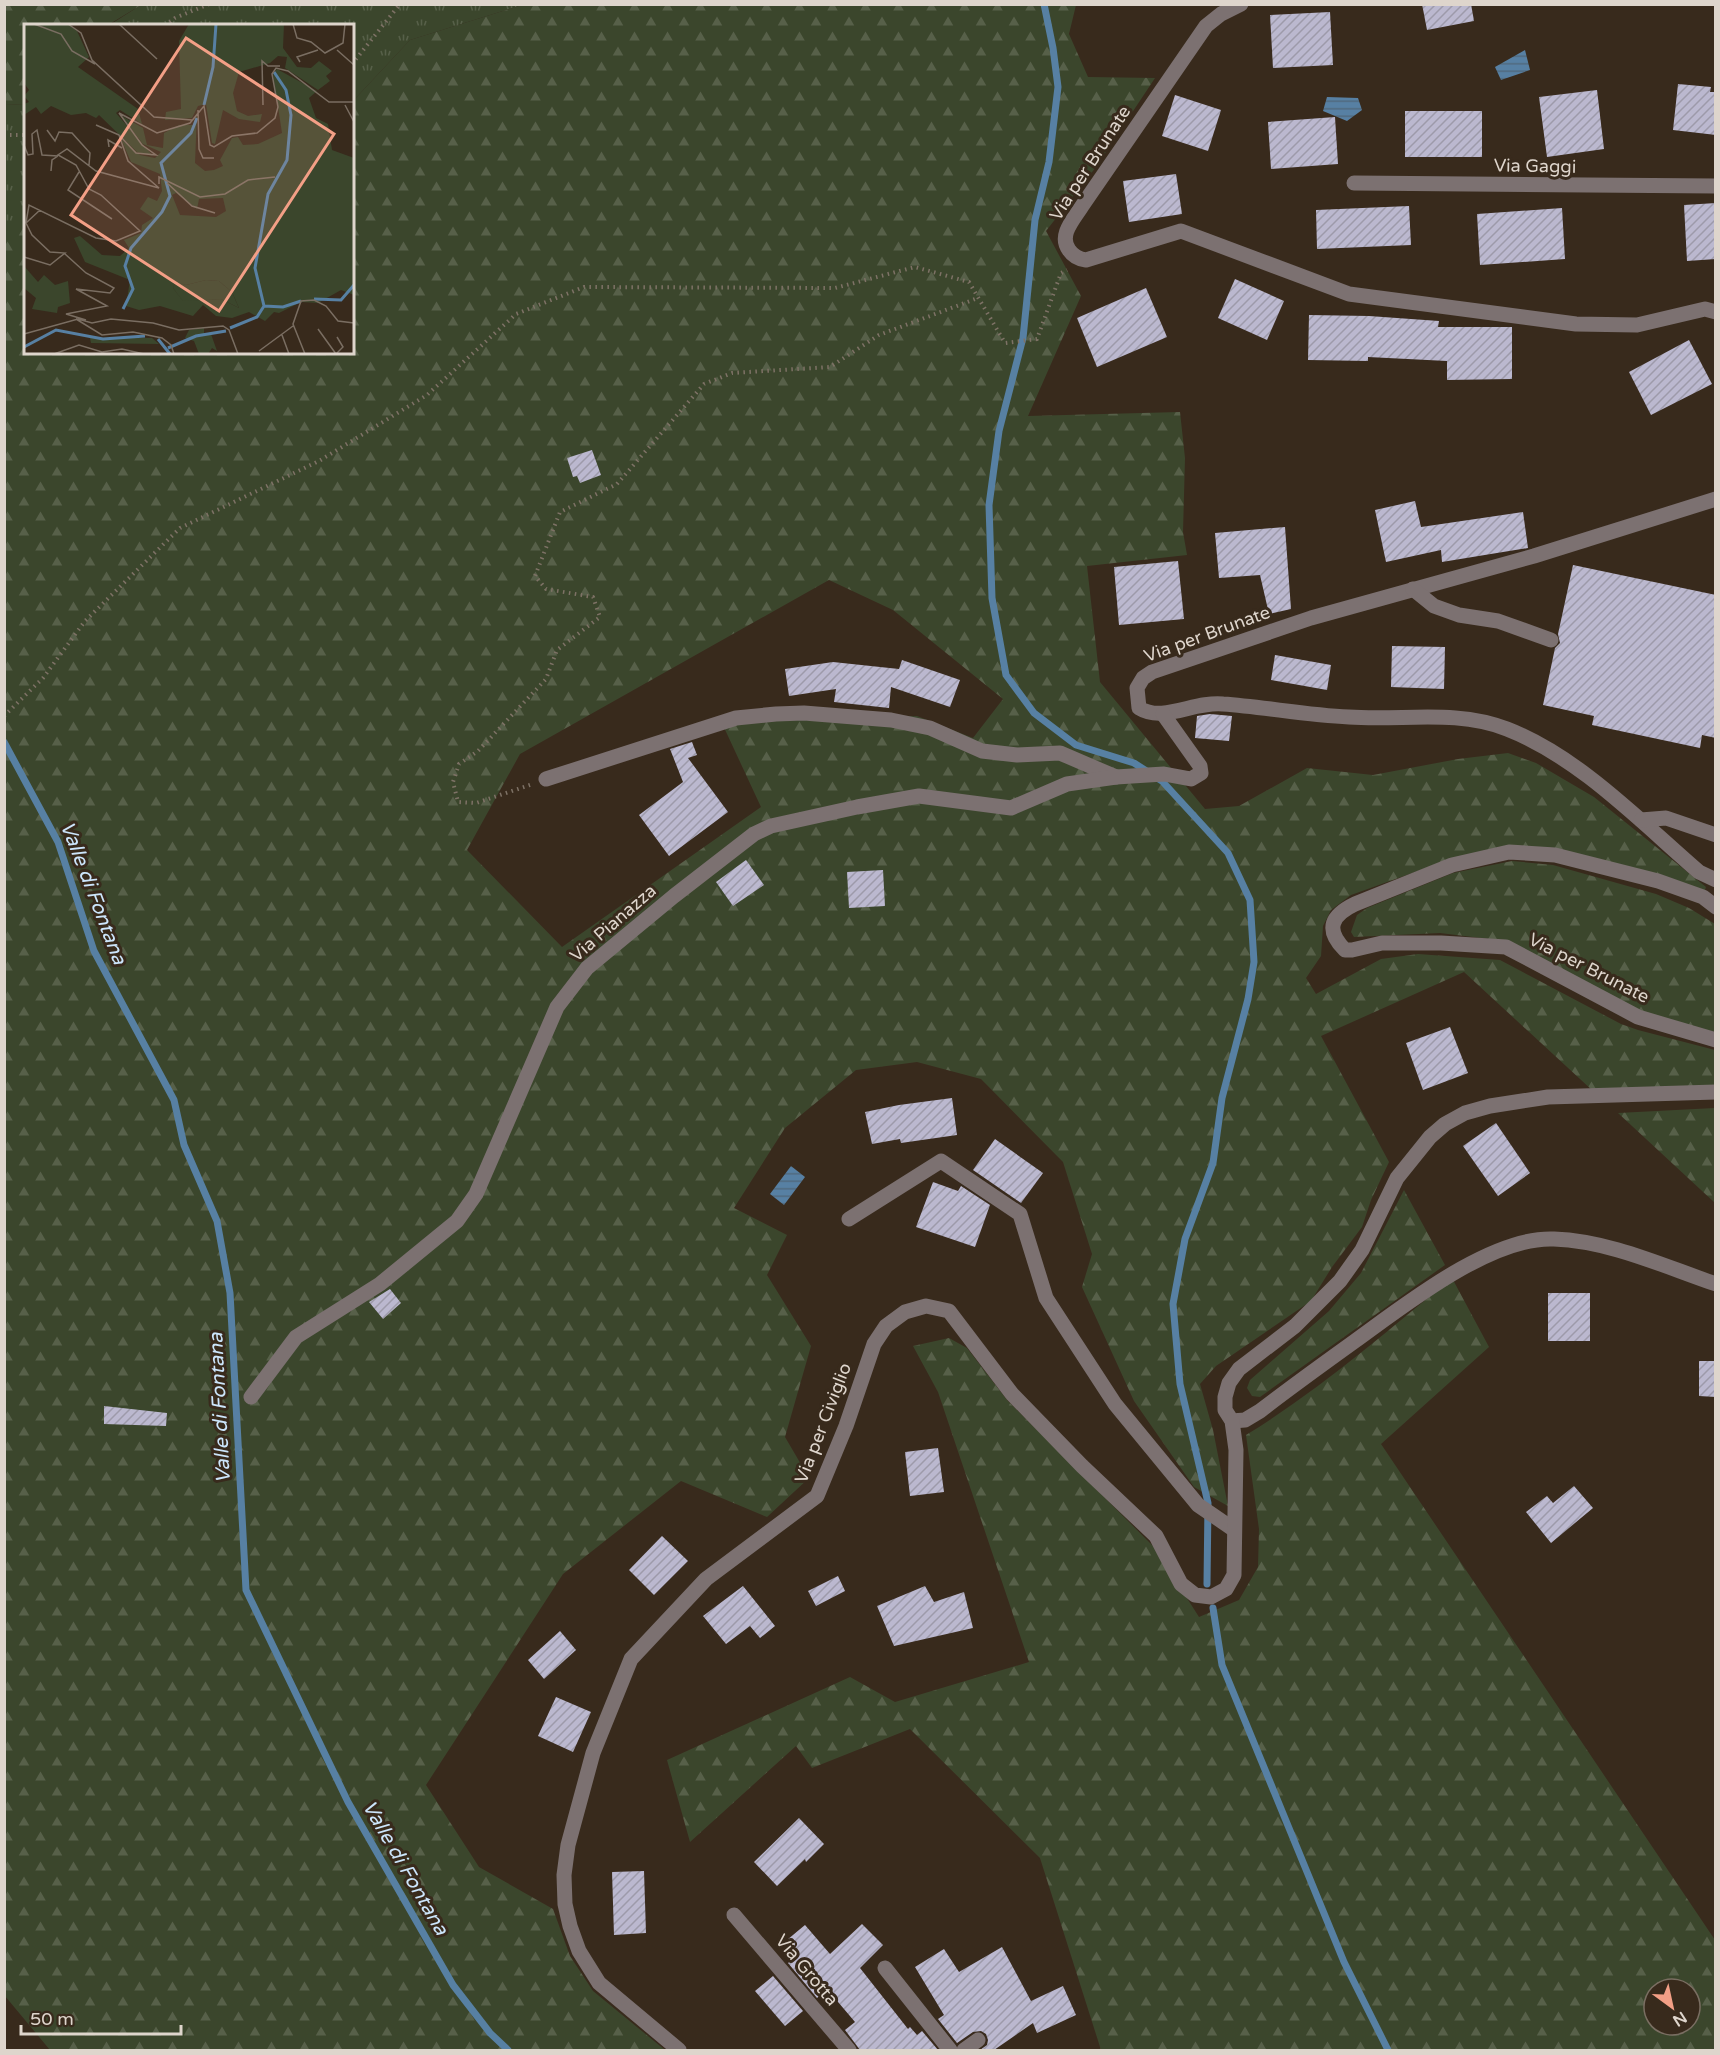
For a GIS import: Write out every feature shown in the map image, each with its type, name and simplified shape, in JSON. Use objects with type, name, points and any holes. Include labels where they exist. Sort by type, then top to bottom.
[{"type":"street","name":"Via per Brunate","points":[[1086,260],[1075,257],[1068,249],[1064,238],[1067,229],[1206,26],[1221,14],[1241,4]]},
{"type":"street","name":"Via Gaggi","points":[[1354,183],[1716,186]]},
{"type":"street","points":[[1086,260],[1181,231],[1349,294],[1576,324],[1637,325],[1705,309],[1716,312]]},
{"type":"street","name":"Via per Brunate","points":[[1163,714],[1148,713],[1139,708],[1137,688],[1143,678],[1152,672],[1311,618],[1534,556],[1716,499]]},
{"type":"street","points":[[1413,590],[1434,606],[1442,609],[1459,615],[1498,621],[1551,640]]},
{"type":"street","points":[[1163,714],[1194,705],[1220,703],[1352,718],[1452,716],[1475,719],[1506,728],[1536,742],[1605,788],[1699,872],[1716,880]]},
{"type":"street","name":"Via Pianazza","points":[[546,779],[736,718],[795,713],[891,720],[930,728],[982,751],[1017,755],[1060,753],[1116,777]]},
{"type":"street","name":"Via Pianazza","points":[[251,1397],[296,1337],[380,1284],[457,1221],[476,1194],[557,1006],[571,987],[587,968],[754,834],[771,826],[919,796],[1011,808],[1067,784],[1116,777],[1164,774],[1191,780],[1201,773],[1200,766],[1163,714]]},
{"type":"street","points":[[1641,820],[1666,818],[1716,835]]},
{"type":"street","name":"Via per Brunate","points":[[1716,908],[1703,897],[1658,881],[1555,855],[1509,852],[1452,865],[1355,904],[1341,911],[1334,919],[1333,931],[1337,943],[1345,950],[1382,943],[1442,942],[1506,947],[1638,1017],[1716,1040]]},
{"type":"street","points":[[1716,1092],[1548,1097],[1490,1106],[1465,1113],[1445,1124],[1430,1137],[1397,1178],[1362,1250],[1340,1281],[1295,1326],[1239,1370],[1229,1383],[1225,1397],[1225,1410],[1232,1421],[1245,1420],[1388,1317],[1462,1268],[1514,1244],[1552,1239],[1598,1244],[1716,1284]]},
{"type":"street","points":[[849,1219],[941,1161],[1020,1214],[1046,1298],[1114,1404],[1198,1505],[1233,1529]]},
{"type":"street","name":"Via per Civiglio","points":[[679,2050],[599,1983],[579,1951],[570,1926],[565,1904],[564,1875],[568,1845],[593,1753],[631,1659],[706,1580],[817,1496],[846,1426],[874,1344],[886,1326],[905,1312],[926,1306],[949,1311],[1012,1394],[1082,1466],[1156,1536],[1181,1584],[1195,1595],[1211,1597],[1226,1589],[1233,1575],[1236,1450],[1232,1421]]},
{"type":"street","name":"Via Grotta","points":[[734,1915],[849,2050]]},
{"type":"street","points":[[885,1968],[950,2050]]},
{"type":"street","points":[[964,2050],[978,2040]]},
{"type":"path","points":[[168,24],[175,18],[209,4]]},
{"type":"path","points":[[354,62],[400,4]]},
{"type":"path","points":[[4,135],[24,135]]},
{"type":"path","points":[[4,716],[43,678],[85,621],[180,528],[319,461],[427,395],[516,314],[584,287],[835,288],[915,267],[969,282],[1005,343],[1037,339],[1061,273],[1086,260]]},
{"type":"path","points":[[546,779],[477,803],[458,802],[453,782],[459,764],[478,751],[546,679],[557,650],[600,616],[593,597],[546,589],[535,576],[560,512],[617,484],[704,384],[732,373],[830,367],[879,335],[978,298]]},
{"type":"green space","points":[[5,4],[141,4],[110,24],[24,24],[24,105],[5,104]]},
{"type":"green space","points":[[141,5],[522,5],[410,40],[354,100],[354,24],[111,24]]},
{"type":"green space","points":[[522,5],[1076,5],[1069,34],[1088,77],[1155,78],[1096,167],[1046,231],[1081,296],[1028,416],[1180,412],[1185,458],[1183,532],[1187,555],[1087,566],[1100,682],[1205,809],[1239,806],[1307,768],[1373,775],[1458,759],[1508,753],[1536,763],[1594,797],[1706,887],[1704,892],[1558,849],[1429,867],[1351,895],[1331,910],[1323,926],[1321,956],[1306,978],[1316,994],[1381,959],[1418,954],[1500,960],[1621,1024],[1715,1050],[1715,1086],[1593,1091],[1464,972],[1321,1036],[1389,1162],[1371,1200],[1362,1227],[1332,1267],[1311,1301],[1216,1366],[1200,1384],[1213,1430],[1228,1506],[1194,1487],[1134,1401],[1082,1287],[1092,1254],[1063,1162],[981,1079],[917,1062],[856,1070],[785,1128],[734,1208],[787,1235],[767,1275],[811,1346],[785,1437],[809,1478],[767,1517],[681,1481],[563,1574],[426,1785],[479,1867],[553,1909],[570,1956],[593,1991],[665,2050],[50,2050],[5,1996],[4,227],[24,227],[24,354],[354,354],[354,100],[410,40]],"holes":[[[829,580],[893,610],[1003,699],[973,738],[917,716],[721,721],[761,807],[562,947],[467,850],[520,754]]]},
{"type":"green space","points":[[5,104],[24,105],[24,227],[5,227]]},
{"type":"green space","points":[[1512,861],[1553,865],[1656,894],[1689,908],[1715,924],[1715,1034],[1641,1012],[1497,940],[1440,933],[1354,937],[1351,932],[1357,915],[1367,908],[1453,873]]},
{"type":"green space","points":[[1715,1108],[1715,1203],[1618,1113]]},
{"type":"green space","points":[[1404,1190],[1445,1265],[1260,1397],[1252,1396],[1247,1388],[1250,1380],[1329,1311],[1361,1273]]},
{"type":"green space","points":[[1452,1278],[1489,1347],[1381,1444],[1715,1940],[1715,2050],[1101,2050],[1040,1858],[910,1729],[812,1768],[796,1746],[690,1842],[667,1760],[850,1677],[895,1702],[1029,1662],[938,1392],[913,1346],[949,1338],[967,1348],[1007,1400],[1155,1548],[1199,1617],[1239,1600],[1258,1567],[1259,1529],[1246,1435],[1299,1400]]},
{"type":"water","points":[[1525,50],[1530,70],[1501,80],[1495,67]]},
{"type":"water","points":[[1327,97],[1358,98],[1362,110],[1347,121],[1323,111]]},
{"type":"water","points":[[791,1166],[805,1177],[784,1205],[770,1194]]},
{"type":"building","points":[[1422,4],[1471,4],[1474,21],[1427,30]]},
{"type":"building","points":[[1330,12],[1333,65],[1273,68],[1270,15]]},
{"type":"building","points":[[1678,84],[1711,87],[1710,92],[1716,92],[1716,135],[1673,130]]},
{"type":"building","points":[[1597,90],[1604,149],[1547,157],[1539,97]]},
{"type":"building","points":[[1175,95],[1221,110],[1208,151],[1162,136]]},
{"type":"building","points":[[1405,111],[1482,111],[1482,157],[1405,157]]},
{"type":"building","points":[[1335,117],[1338,164],[1271,169],[1268,122]]},
{"type":"building","points":[[1176,174],[1182,214],[1129,222],[1123,181]]},
{"type":"building","points":[[1716,203],[1716,259],[1687,261],[1684,205]]},
{"type":"building","points":[[1409,206],[1411,245],[1317,249],[1316,210]]},
{"type":"building","points":[[1562,208],[1565,259],[1480,265],[1477,214]]},
{"type":"building","points":[[1235,279],[1284,301],[1267,340],[1218,318]]},
{"type":"building","points":[[1146,288],[1167,337],[1097,367],[1077,318]]},
{"type":"building","points":[[1309,315],[1439,321],[1438,327],[1512,327],[1512,379],[1447,380],[1447,361],[1368,357],[1368,361],[1308,360]]},
{"type":"building","points":[[1689,340],[1712,384],[1651,415],[1629,372]]},
{"type":"building","points":[[592,450],[601,475],[580,483],[577,476],[573,477],[567,458]]},
{"type":"building","points":[[1415,501],[1421,527],[1523,512],[1528,548],[1442,562],[1441,550],[1386,562],[1375,510]]},
{"type":"building","points":[[1285,527],[1291,609],[1269,614],[1260,575],[1219,578],[1215,533]]},
{"type":"building","points":[[1178,561],[1184,619],[1119,625],[1114,567]]},
{"type":"building","points":[[1573,565],[1716,595],[1716,738],[1702,735],[1700,748],[1592,725],[1594,716],[1543,705],[1555,648],[1560,643],[1558,634]]},
{"type":"building","points":[[1392,646],[1445,647],[1444,689],[1391,687]]},
{"type":"building","points":[[1275,655],[1331,665],[1327,690],[1271,680]]},
{"type":"building","points":[[902,660],[960,680],[950,707],[891,687],[889,708],[834,702],[836,689],[789,696],[785,669],[833,662],[899,669]]},
{"type":"building","points":[[1210,714],[1232,716],[1229,741],[1195,738],[1197,716]]},
{"type":"building","points":[[692,742],[697,755],[688,758],[728,812],[669,856],[639,815],[683,782],[670,749]]},
{"type":"building","points":[[746,860],[764,885],[733,906],[716,882]]},
{"type":"building","points":[[883,870],[885,906],[849,908],[847,872]]},
{"type":"building","points":[[1450,1027],[1468,1073],[1423,1090],[1406,1043]]},
{"type":"building","points":[[952,1098],[957,1135],[901,1143],[900,1139],[872,1144],[865,1112]]},
{"type":"building","points":[[1496,1123],[1530,1173],[1498,1196],[1463,1146]]},
{"type":"building","points":[[995,1139],[1043,1173],[1021,1203],[973,1170]]},
{"type":"building","points":[[933,1182],[958,1191],[961,1186],[990,1205],[975,1247],[916,1227]]},
{"type":"building","points":[[390,1289],[401,1303],[383,1319],[369,1302]]},
{"type":"building","points":[[1548,1293],[1590,1293],[1590,1341],[1548,1341]]},
{"type":"building","points":[[1699,1361],[1716,1361],[1716,1397],[1699,1396]]},
{"type":"building","points":[[104,1406],[167,1413],[166,1426],[104,1424]]},
{"type":"building","points":[[938,1448],[944,1492],[910,1496],[905,1452]]},
{"type":"building","points":[[1574,1486],[1593,1508],[1551,1543],[1526,1512],[1547,1496],[1553,1503]]},
{"type":"building","points":[[662,1536],[688,1561],[654,1595],[629,1570]]},
{"type":"building","points":[[838,1576],[845,1591],[816,1606],[808,1591]]},
{"type":"building","points":[[743,1586],[775,1626],[760,1638],[750,1626],[726,1644],[703,1616]]},
{"type":"building","points":[[925,1586],[934,1602],[964,1592],[973,1628],[894,1646],[877,1606]]},
{"type":"building","points":[[560,1631],[576,1650],[544,1679],[528,1660]]},
{"type":"building","points":[[556,1697],[591,1712],[573,1752],[538,1736]]},
{"type":"building","points":[[799,1818],[824,1844],[777,1886],[754,1862]]},
{"type":"building","points":[[644,1871],[646,1933],[614,1935],[612,1872]]},
{"type":"building","points":[[862,1924],[883,1945],[860,1968],[908,2029],[910,2027],[917,2035],[922,2031],[938,2050],[860,2050],[845,2030],[855,2022],[827,1989],[817,1998],[788,1963],[794,1958],[782,1944],[805,1925],[830,1954]]},
{"type":"building","points":[[1002,1947],[1031,2001],[1063,1986],[1076,2015],[1037,2033],[1033,2023],[994,2050],[980,2050],[987,2045],[988,2040],[986,2034],[981,2031],[973,2032],[957,2043],[938,2019],[944,2015],[915,1967],[944,1949],[959,1972]]},
{"type":"building","points":[[773,1976],[803,2011],[785,2026],[755,1991]]},
{"type":"waterway","points":[[1044,4],[1058,87],[1049,162],[1035,220],[1023,338],[999,431],[989,505],[992,598],[1006,675],[1034,713],[1076,745],[1134,763],[1162,781],[1228,853],[1250,900],[1254,962],[1248,999],[1222,1098],[1213,1163],[1185,1239],[1173,1304],[1180,1384],[1208,1503],[1207,1584]]},
{"type":"waterway","name":"Valle di Fontana","points":[[4,742],[58,842],[94,951],[174,1100],[184,1145],[217,1221],[230,1293],[246,1590],[348,1802],[453,1985],[490,2033],[508,2050]]},
{"type":"waterway","points":[[1213,1608],[1222,1665],[1344,1962],[1388,2050]]}]
